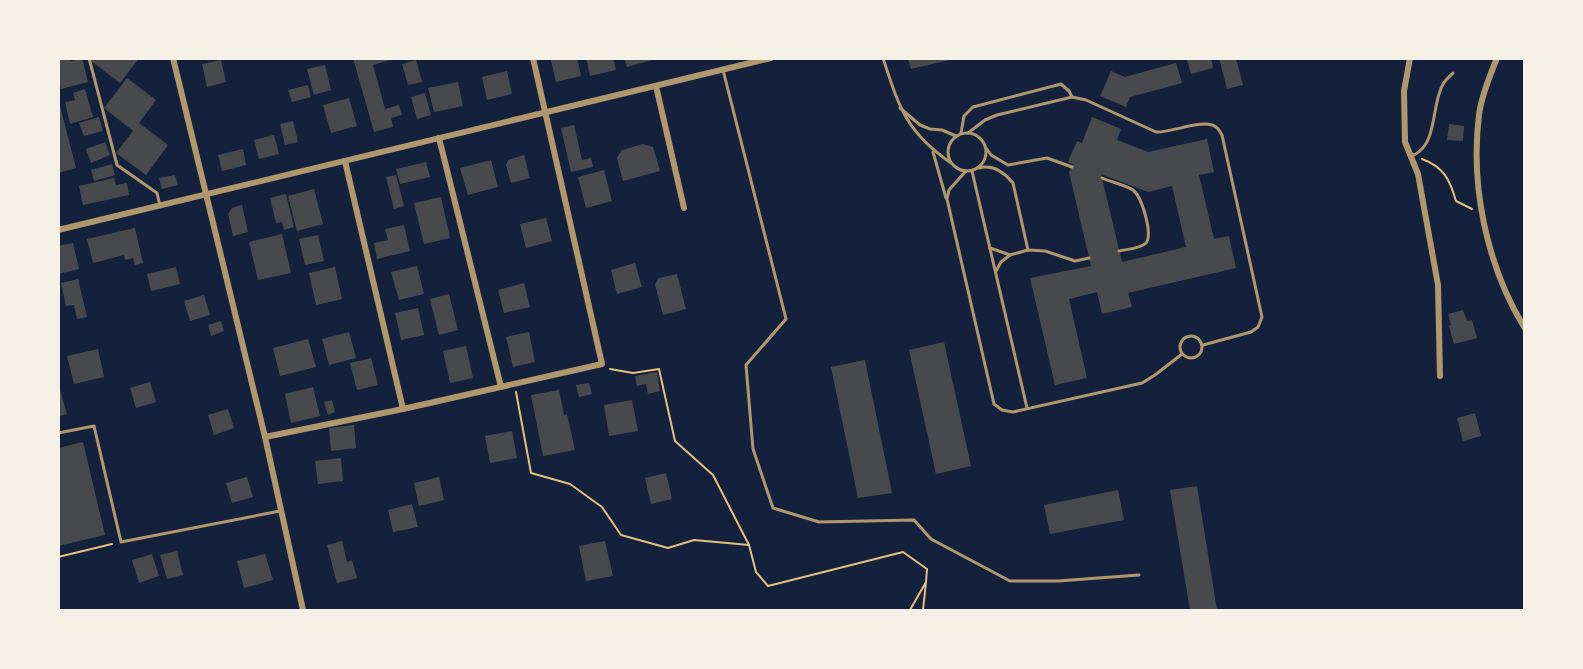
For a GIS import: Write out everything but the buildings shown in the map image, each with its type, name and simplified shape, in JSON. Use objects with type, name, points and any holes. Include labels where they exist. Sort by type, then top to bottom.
[{"type":"street","points":[[173,58],[265,437],[303,610]]},
{"type":"street","points":[[265,437],[501,387],[602,361],[533,58]]},
{"type":"street","points":[[59,228],[160,207],[771,58]]},
{"type":"street","points":[[1410,58],[1404,91],[1405,142],[1418,174],[1437,285],[1440,376]]},
{"type":"street","points":[[1497,58],[1479,114],[1477,178],[1488,237],[1510,303],[1524,327]]},
{"type":"street","points":[[656,86],[684,208]]},
{"type":"street","points":[[439,138],[501,387]]},
{"type":"street","points":[[345,161],[403,409]]},
{"type":"lane","points":[[89,58],[117,165],[157,193],[160,207]]},
{"type":"lane","points":[[883,58],[898,106],[909,124],[933,150],[951,162]]},
{"type":"lane","points":[[723,70],[786,319],[746,365],[753,449],[773,508],[819,522],[914,520],[931,539],[1010,581],[1058,581],[1139,575]]},
{"type":"lane","points":[[1411,154],[1421,152],[1427,141],[1443,84],[1453,73]]},
{"type":"lane","points":[[962,133],[964,116],[973,107],[1061,84],[1070,91],[1072,97]]},
{"type":"lane","points":[[968,133],[985,120],[1072,97],[1086,100],[1156,132],[1166,133],[1205,124],[1216,126],[1222,135],[1262,317],[1258,327],[1251,332],[1203,345]]},
{"type":"lane","points":[[898,106],[920,125],[956,136]]},
{"type":"lane","points":[[985,147],[985,159],[972,171],[954,167],[947,151],[956,136],[968,133],[979,137],[992,155],[1008,165],[1047,158],[1072,167]]},
{"type":"lane","points":[[933,150],[947,199],[994,404],[1002,410],[1012,412],[1142,382],[1182,354]]},
{"type":"lane","points":[[977,168],[986,166],[995,168],[1005,174],[1012,183],[1028,250]]},
{"type":"lane","points":[[947,199],[949,190],[966,171]]},
{"type":"lane","points":[[972,171],[1027,408]]},
{"type":"lane","points":[[1102,178],[1132,190],[1142,204],[1147,224],[1149,234],[1147,242],[1119,251]]},
{"type":"lane","points":[[990,248],[1010,255]]},
{"type":"lane","points":[[995,272],[1001,262],[1010,255],[1028,250],[1045,251],[1075,261],[1089,258]]},
{"type":"lane","points":[[1193,336],[1201,340],[1203,345],[1201,353],[1194,358],[1185,357],[1182,354],[1180,345],[1185,337],[1193,336]]},
{"type":"lane","points":[[58,433],[94,426],[121,542],[280,511]]},
{"type":"path","points":[[1411,154],[1433,163],[1450,179],[1456,201],[1484,214]]},
{"type":"path","points":[[602,361],[609,369],[633,373],[660,369],[675,441],[713,476],[749,545],[756,572],[768,586],[903,552],[927,569],[923,610]]},
{"type":"path","points":[[514,384],[531,473],[570,484],[602,507],[621,535],[668,548],[694,540],[749,545]]},
{"type":"path","points":[[58,556],[121,542]]},
{"type":"path","points":[[910,610],[926,582]]}]
